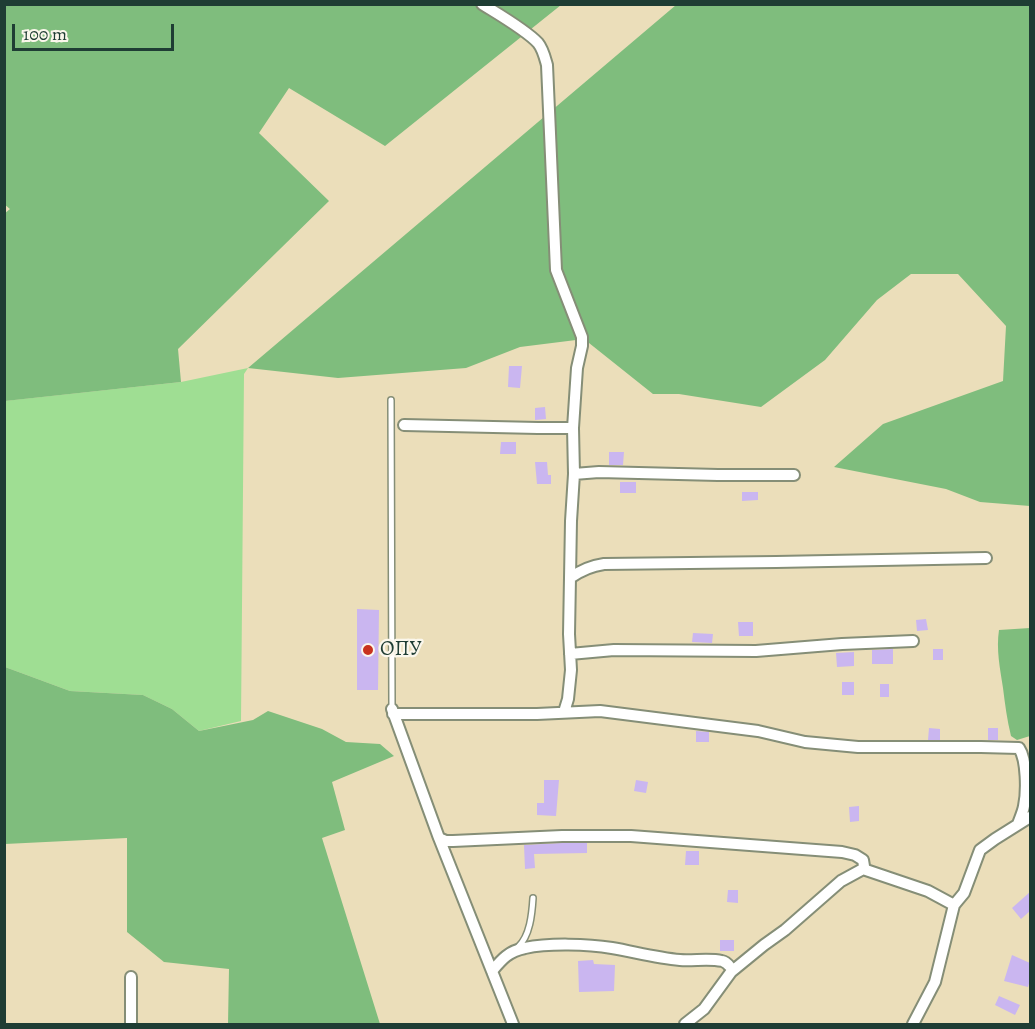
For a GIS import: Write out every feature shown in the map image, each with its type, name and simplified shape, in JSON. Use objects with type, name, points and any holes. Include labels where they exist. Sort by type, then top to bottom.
[{"type":"street","points":[[482,4],[538,43],[544,54],[547,65],[556,270],[582,337],[577,368],[573,428],[574,474],[569,634],[571,670],[568,699],[564,712]]},
{"type":"street","points":[[404,425],[573,428]]},
{"type":"street","points":[[574,474],[599,472],[794,475]]},
{"type":"street","points":[[570,578],[581,570],[604,564],[986,558]]},
{"type":"street","points":[[570,654],[614,650],[756,651],[913,641]]},
{"type":"street","points":[[513,1024],[392,712],[537,714],[600,711],[758,731],[805,742],[858,747],[1019,748],[1023,758],[1026,784],[1024,805],[1018,824]]},
{"type":"street","points":[[913,1024],[935,982],[954,905],[967,887],[980,850],[1030,817]]},
{"type":"street","points":[[439,838],[453,841],[562,836],[631,836],[842,852],[861,857],[864,863],[863,869]]},
{"type":"street","points":[[685,1024],[704,1009],[731,972],[785,930],[841,881],[863,869],[928,891],[954,905]]},
{"type":"street","points":[[492,971],[502,959],[514,951],[526,947],[548,945],[612,948],[645,956],[680,960],[717,960],[725,962],[732,969],[731,972]]},
{"type":"street","points":[[131,977],[132,1024]]},
{"type":"lane","points":[[391,400],[392,712]]},
{"type":"lane","points":[[514,951],[525,941],[533,898]]},
{"type":"green space","points":[[5,5],[561,5],[385,146],[289,88],[259,133],[329,201],[178,349],[181,382],[5,401],[4,214],[10,209],[4,204]]},
{"type":"green space","points":[[676,5],[1030,5],[1030,506],[980,502],[946,489],[834,467],[883,424],[1003,381],[1006,326],[958,274],[911,274],[877,300],[825,360],[761,407],[679,394],[653,394],[584,339],[520,347],[466,368],[338,378],[248,368]]},
{"type":"green space","points":[[248,368],[244,374],[241,721],[199,731],[172,709],[143,695],[70,691],[5,667],[4,401],[181,382]]},
{"type":"green space","points":[[1030,628],[1030,736],[1017,740],[1011,736],[1006,712],[999,659],[999,630]]},
{"type":"green space","points":[[5,667],[70,691],[143,695],[172,709],[199,731],[253,720],[268,711],[322,729],[346,742],[380,744],[394,756],[332,782],[345,830],[322,838],[380,1024],[228,1024],[229,969],[164,962],[127,932],[127,838],[5,844]]},
{"type":"building","points":[[509,366],[522,366],[520,388],[508,387]]},
{"type":"building","points":[[545,407],[546,419],[535,420],[535,408]]},
{"type":"building","points":[[501,442],[516,442],[516,454],[500,454]]},
{"type":"building","points":[[609,452],[624,452],[623,465],[609,465]]},
{"type":"building","points":[[535,462],[547,462],[551,484],[537,484]]},
{"type":"building","points":[[620,482],[636,482],[636,493],[620,493]]},
{"type":"building","points":[[742,492],[758,492],[758,500],[742,501]]},
{"type":"building","name":"ОПУ","points":[[357,609],[379,610],[378,690],[357,690]]},
{"type":"building","points":[[926,619],[928,630],[917,631],[916,620]]},
{"type":"building","points":[[738,622],[753,622],[753,636],[739,636]]},
{"type":"building","points":[[693,633],[713,634],[712,643],[692,642]]},
{"type":"building","points":[[893,649],[893,664],[872,664],[872,650]]},
{"type":"building","points":[[933,649],[943,649],[943,660],[933,660]]},
{"type":"building","points":[[854,652],[854,666],[837,667],[836,653]]},
{"type":"building","points":[[842,682],[854,682],[854,695],[842,695]]},
{"type":"building","points":[[880,684],[889,684],[889,697],[880,697]]},
{"type":"building","points":[[929,728],[940,729],[940,740],[928,740]]},
{"type":"building","points":[[988,728],[998,728],[998,740],[988,740]]},
{"type":"building","points":[[696,731],[709,732],[709,742],[696,742]]},
{"type":"building","points":[[544,780],[559,780],[556,816],[537,815],[537,803],[544,803]]},
{"type":"building","points":[[636,780],[648,782],[646,793],[634,791]]},
{"type":"building","points":[[859,806],[859,821],[850,822],[849,807]]},
{"type":"building","points":[[587,843],[587,853],[534,854],[535,868],[525,869],[524,845]]},
{"type":"building","points":[[686,851],[699,851],[699,865],[685,865]]},
{"type":"building","points":[[728,890],[738,890],[738,903],[727,902]]},
{"type":"building","points":[[1030,892],[1030,911],[1021,919],[1012,908]]},
{"type":"building","points":[[720,940],[734,940],[734,951],[720,951]]},
{"type":"building","points":[[1012,955],[1030,963],[1028,987],[1004,981]]},
{"type":"building","points":[[593,960],[594,964],[615,965],[614,991],[579,992],[578,961]]},
{"type":"building","points":[[999,996],[1020,1005],[1015,1015],[995,1005]]},
{"type":"place","name":"ОПУ","points":[[368,650]]}]
